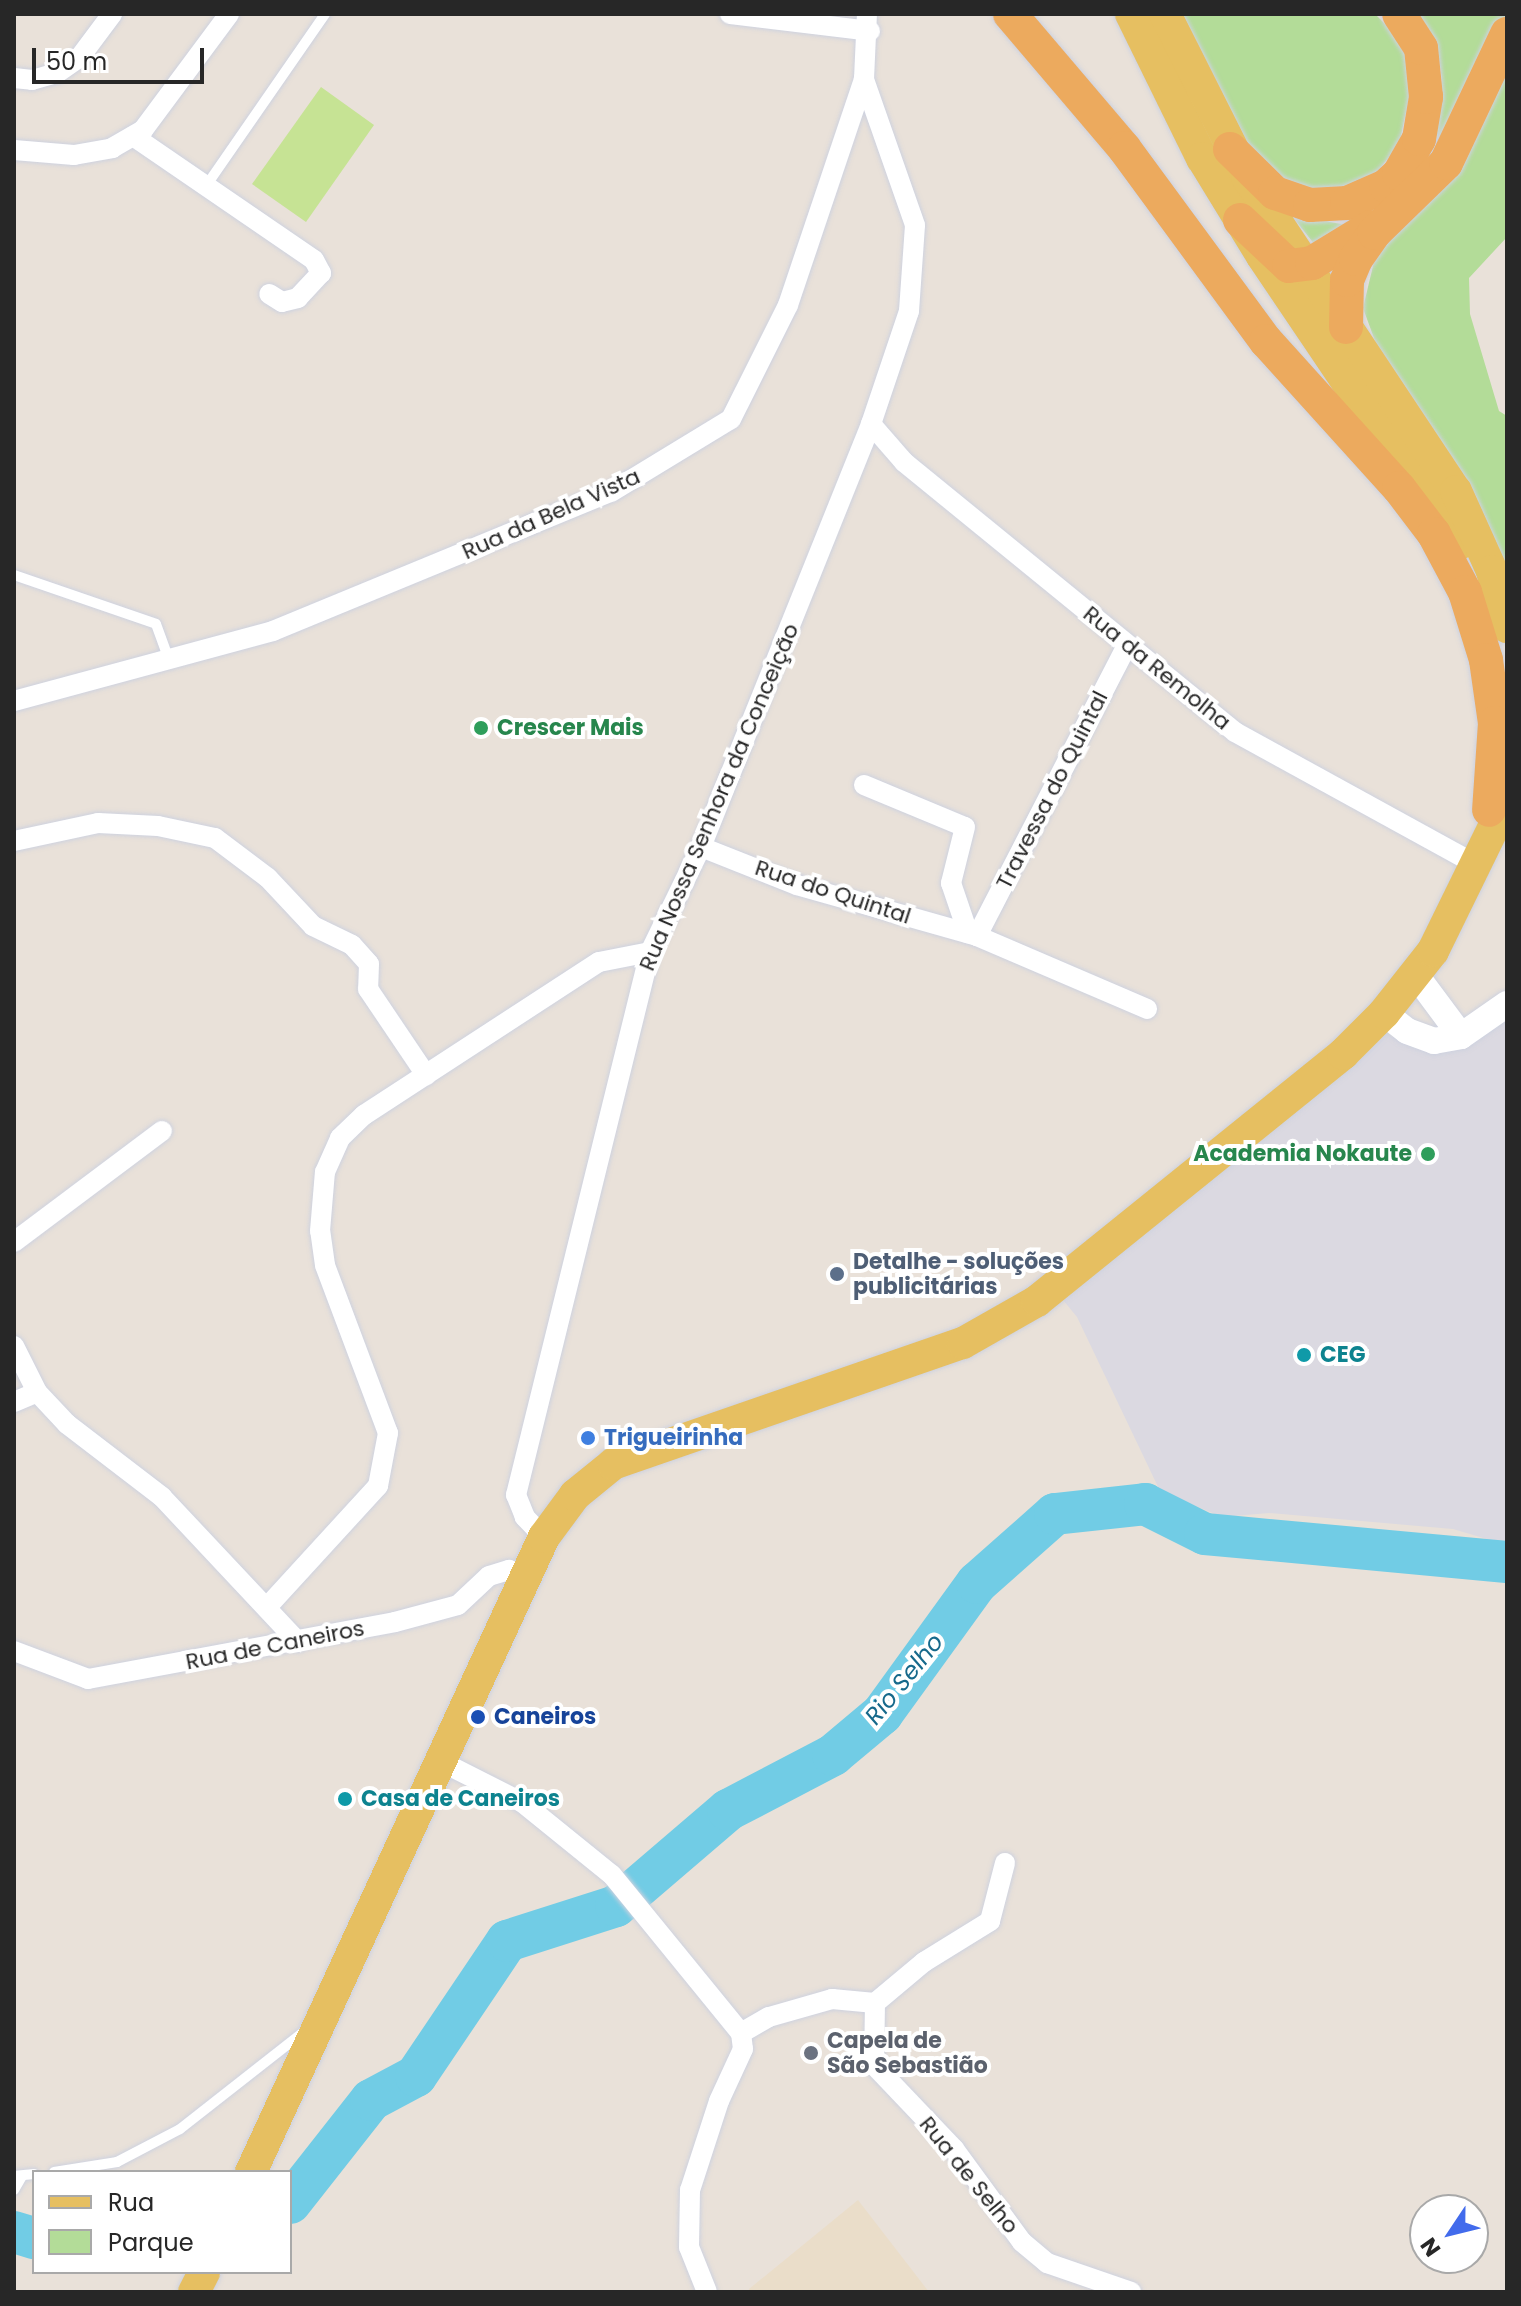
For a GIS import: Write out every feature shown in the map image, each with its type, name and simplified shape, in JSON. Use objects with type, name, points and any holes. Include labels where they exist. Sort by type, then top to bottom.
[{"type":"highway","points":[[1010,14],[1124,148],[1266,341],[1399,488],[1434,534],[1465,592],[1486,660],[1495,723],[1498,805]]},
{"type":"highway","points":[[1230,149],[1262,184],[1310,205],[1347,203],[1386,186],[1399,174],[1419,139],[1426,97],[1421,48],[1399,14]]},
{"type":"highway","points":[[1346,327],[1347,280],[1356,259],[1403,203],[1446,163],[1459,142],[1507,34]]},
{"type":"highway","points":[[1240,220],[1280,261],[1305,265],[1403,203]]},
{"type":"main road","points":[[252,2170],[544,1537],[575,1495],[613,1464],[963,1343],[1003,1324],[1343,1054],[1384,1013],[1415,974],[1477,865],[1498,805],[1505,715],[1494,634],[1480,592],[1424,489],[1240,220],[1202,158],[1131,14]]},
{"type":"main road","points":[[1165,14],[1230,149],[1456,491],[1492,571],[1507,627]]},
{"type":"main road","points":[[194,2292],[203,2274]]},
{"type":"street","points":[[14,78],[32,80],[57,73],[80,57],[112,14]]},
{"type":"street","points":[[14,150],[74,155],[112,148],[133,136],[169,100],[229,14]]},
{"type":"street","points":[[730,14],[869,23]]},
{"type":"street","name":"Rua Nossa Senhora da Conceição","points":[[544,1537],[525,1517],[516,1495],[650,952],[701,847],[871,424],[909,311],[915,225],[864,79],[869,23]]},
{"type":"street","name":"Rua da Bela Vista","points":[[14,701],[273,631],[611,492],[731,419],[788,305],[864,79]]},
{"type":"street","points":[[133,136],[314,260],[321,273],[298,298],[282,302],[269,294]]},
{"type":"street","name":"Rua da Remolha","points":[[871,424],[904,462],[1235,732],[1477,865]]},
{"type":"street","name":"Travessa do Quintal","points":[[972,935],[1127,645]]},
{"type":"street","points":[[864,785],[965,827],[951,883],[972,935]]},
{"type":"street","points":[[14,841],[98,823],[158,826],[215,838],[268,878],[313,926],[352,945],[369,964],[368,989],[426,1075]]},
{"type":"street","name":"Rua do Quintal","points":[[701,847],[797,885],[972,935],[1147,1009]]},
{"type":"street","points":[[268,1606],[378,1486],[388,1433],[325,1265],[320,1231],[325,1172],[340,1138],[426,1075],[599,962],[650,952]]},
{"type":"street","points":[[1415,974],[1461,1036]]},
{"type":"street","points":[[1384,1013],[1407,1031],[1434,1041],[1461,1036],[1507,1004]]},
{"type":"street","points":[[14,1242],[162,1131]]},
{"type":"street","points":[[14,1346],[37,1392],[67,1424],[162,1497],[268,1606],[298,1642]]},
{"type":"street","points":[[14,1402],[37,1392]]},
{"type":"street","name":"Rua de Caneiros","points":[[14,1651],[88,1679],[298,1642],[458,1605],[489,1576],[509,1570],[526,1577]]},
{"type":"street","points":[[440,1761],[523,1803],[612,1875],[742,2041]]},
{"type":"street","points":[[707,2292],[689,2247],[690,2190],[742,2041],[769,2017],[832,1999],[875,2003],[924,1962],[990,1921],[1005,1863]]},
{"type":"street","name":"Rua de Selho","points":[[875,2003],[874,2065],[954,2149],[1022,2242],[1047,2263],[1131,2292]]},
{"type":"lane","points":[[206,186],[325,14]]},
{"type":"lane","points":[[14,575],[156,624],[169,659]]},
{"type":"lane","points":[[67,2170],[117,2162],[180,2129],[326,2014]]},
{"type":"lane","points":[[14,2190],[18,2176]]},
{"type":"shaded area","points":[[1507,1005],[1507,1545],[1453,1529],[1269,1513],[1222,1517],[1160,1491],[1077,1317],[1054,1289],[1377,1026],[1392,1037],[1407,1031],[1434,1041]]},
{"type":"shaded area","points":[[858,2200],[929,2292],[750,2292],[749,2289]]},
{"type":"green space","points":[[1179,14],[1375,14],[1402,41],[1412,84],[1399,145],[1377,172],[1349,188],[1311,192],[1258,168]]},
{"type":"green space","points":[[1415,14],[1507,14],[1427,166],[1442,80],[1439,59]]},
{"type":"green space","points":[[1507,68],[1507,237],[1469,278],[1470,314],[1499,411],[1507,416],[1507,598],[1383,363],[1363,308],[1377,249]]},
{"type":"green space","points":[[321,87],[374,125],[306,222],[252,184]]},
{"type":"green space","points":[[1288,211],[1330,222],[1347,225],[1315,245]]},
{"type":"waterway","name":"Rio Selho","points":[[292,2200],[371,2100],[416,2076],[507,1941],[616,1906],[728,1810],[833,1755],[882,1714],[977,1583],[1055,1514],[1145,1504],[1205,1534],[1507,1562]]},
{"type":"waterway","name":"Rio Selho","points":[[14,2232],[32,2237]]},
{"type":"place","name":"Crescer Mais","points":[[481,728]]},
{"type":"place","name":"Academia Nokaute","points":[[1428,1154]]},
{"type":"place","name":"Detalhe - soluções publicitárias","points":[[837,1274]]},
{"type":"place","name":"CEG","points":[[1304,1355]]},
{"type":"place","name":"Trigueirinha","points":[[588,1438]]},
{"type":"place","name":"Caneiros","points":[[478,1717]]},
{"type":"place","name":"Casa de Caneiros","points":[[345,1799]]},
{"type":"place","name":"Capela de São Sebastião","points":[[811,2053]]}]
